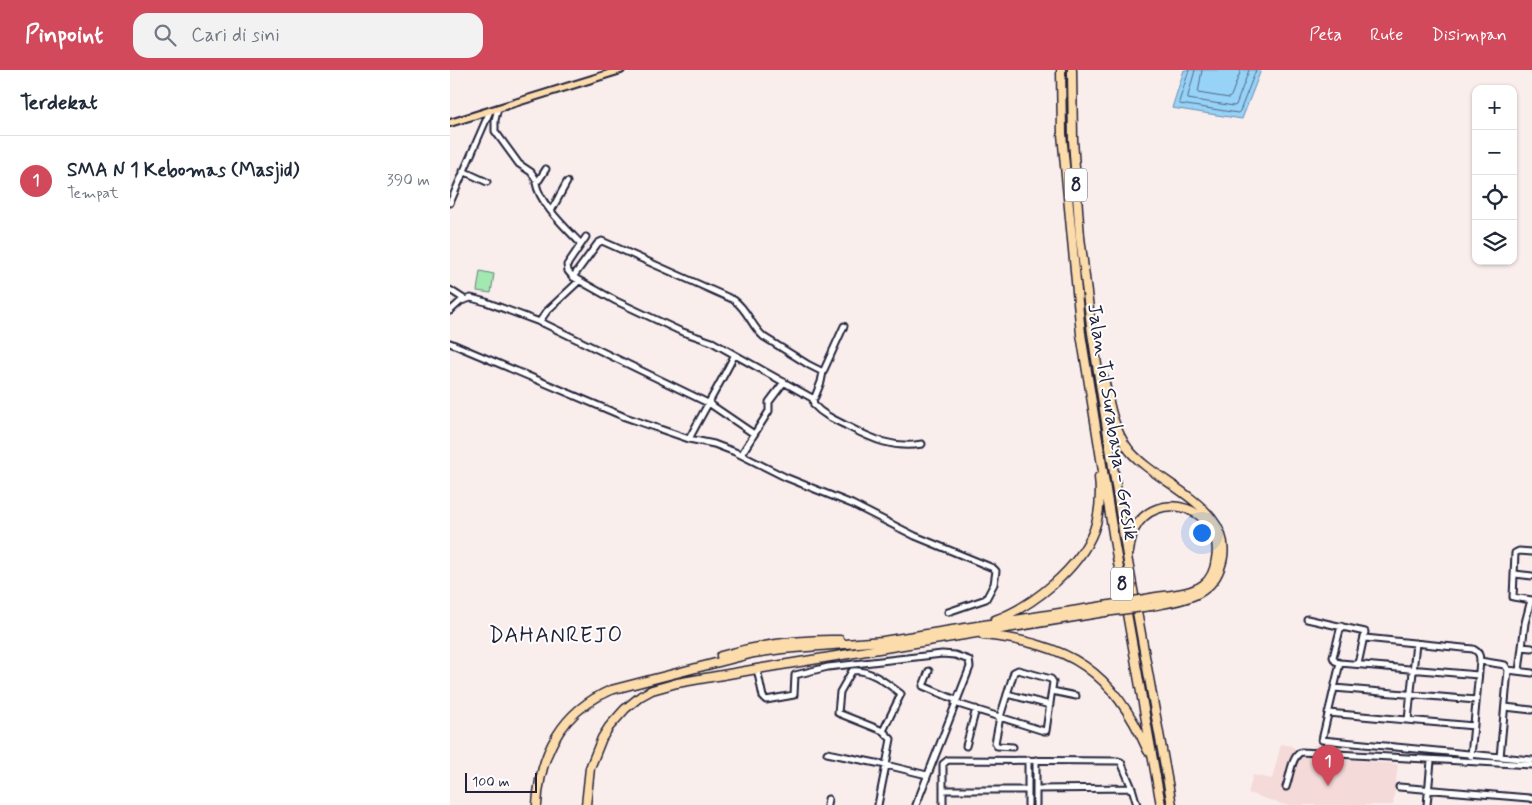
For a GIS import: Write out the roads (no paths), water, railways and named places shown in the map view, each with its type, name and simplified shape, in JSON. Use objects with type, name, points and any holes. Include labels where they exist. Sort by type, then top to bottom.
[{"type":"highway","name":"Jalan Tol Surabaya - Gresik","points":[[1061,70],[1062,134],[1080,326],[1161,805]]},
{"type":"highway","name":"Jalan Tol Surabaya - Gresik","points":[[1072,70],[1074,159],[1087,299],[1128,562],[1172,805]]},
{"type":"highway","points":[[537,805],[542,770],[553,741],[574,712],[595,697],[611,690],[663,677],[754,647],[799,640],[884,640],[1151,602],[1186,599],[1198,595],[1209,586],[1218,575],[1224,550],[1218,527],[1203,508],[1145,466],[1126,445],[1112,416],[1092,333]]},
{"type":"highway","points":[[978,626],[1004,617],[1048,588],[1071,566],[1088,543],[1096,520],[1101,494],[1092,405]]},
{"type":"highway","points":[[1128,562],[1134,529],[1144,517],[1160,509],[1174,506],[1191,509],[1201,516],[1212,529],[1217,540],[1217,555],[1215,565],[1208,580],[1203,585],[1189,592],[1151,602]]},
{"type":"highway","points":[[586,805],[590,768],[596,750],[610,727],[633,702],[652,690],[677,683],[971,634],[1104,609]]},
{"type":"highway","points":[[971,634],[1035,643],[1053,649],[1082,663],[1099,676],[1124,705],[1137,726],[1153,762]]},
{"type":"highway","points":[[541,805],[542,770]]},
{"type":"main road","points":[[450,123],[621,70]]},
{"type":"street","points":[[498,108],[495,131],[520,165],[531,172],[537,180],[538,192],[551,211],[581,244]]},
{"type":"street","points":[[450,203],[490,110]]},
{"type":"street","points":[[537,180],[546,169]]},
{"type":"street","points":[[463,171],[487,182]]},
{"type":"street","points":[[551,211],[567,182]]},
{"type":"street","points":[[586,237],[567,265],[568,271],[573,277],[616,301],[680,331],[712,342],[813,399]]},
{"type":"street","points":[[573,277],[598,243],[602,242],[734,300],[744,309],[764,337],[809,366],[823,372]]},
{"type":"street","points":[[540,321],[547,311],[579,280]]},
{"type":"street","points":[[450,290],[464,299]]},
{"type":"street","points":[[450,311],[464,299],[472,298],[540,321],[710,404],[754,434]]},
{"type":"street","points":[[844,326],[823,372],[821,382],[813,399],[814,405],[822,413],[869,438],[906,446],[922,444]]},
{"type":"street","points":[[450,343],[625,417],[689,438],[714,444],[741,455],[785,478],[852,504],[915,536],[993,568],[996,571],[994,584],[986,599],[948,612]]},
{"type":"street","points":[[689,438],[703,412],[710,404],[734,356]]},
{"type":"street","points":[[741,455],[769,411],[769,402],[784,382]]},
{"type":"street","points":[[1519,671],[1525,623],[1531,600],[1514,598],[1516,552],[1532,552]]},
{"type":"street","points":[[1515,574],[1532,576]]},
{"type":"street","points":[[1307,619],[1364,631],[1366,634],[1358,664]]},
{"type":"street","points":[[1525,623],[1532,624]]},
{"type":"street","points":[[1341,626],[1333,657],[1335,661],[1340,663],[1478,674]]},
{"type":"street","points":[[1365,638],[1473,649],[1480,655],[1470,761]]},
{"type":"street","points":[[1408,720],[1416,643]]},
{"type":"street","points":[[1522,647],[1532,648]]},
{"type":"street","points":[[757,669],[763,697],[766,700],[794,695],[794,677],[798,674],[828,668],[942,654],[955,655],[969,660],[970,664],[916,805]]},
{"type":"street","points":[[1480,661],[1505,665],[1508,670],[1500,757]]},
{"type":"street","points":[[1340,663],[1322,738],[1325,741],[1532,760]]},
{"type":"street","points":[[929,671],[923,686],[976,709],[1000,717],[1045,731],[1047,729],[1052,691],[1053,682],[1051,679],[1015,670],[1000,717],[996,745],[1012,747]]},
{"type":"street","points":[[1508,670],[1532,672]]},
{"type":"street","points":[[878,805],[891,739],[884,731],[838,713],[840,692],[852,671],[868,672],[901,694],[884,731]]},
{"type":"street","points":[[1334,688],[1476,700]]},
{"type":"street","points":[[1052,691],[1076,696]]},
{"type":"street","points":[[1007,694],[1050,705]]},
{"type":"street","points":[[1505,707],[1532,710]]},
{"type":"street","points":[[966,746],[976,709]]},
{"type":"street","points":[[1328,713],[1474,726]]},
{"type":"street","points":[[1286,787],[1293,762],[1297,754],[1301,752],[1431,761],[1470,761],[1532,765]]},
{"type":"street","points":[[827,753],[927,775]]},
{"type":"street","points":[[943,805],[943,764],[948,760],[1036,760],[1121,762],[1137,805]]},
{"type":"street","points":[[1028,760],[1028,805]]},
{"type":"street","points":[[1036,760],[1036,805]]},
{"type":"street","points":[[1427,805],[1431,761]]},
{"type":"street","points":[[1399,786],[1532,799]]},
{"type":"street","points":[[1036,789],[1132,788]]},
{"type":"street","points":[[943,790],[1028,790]]},
{"type":"water","points":[[1184,70],[1261,70],[1242,119],[1172,108]]},
{"type":"place","name":"SMA N 1 Kebomas (Masjid)","points":[[1328,786]]},
{"type":"district","name":"DAHANREJO","points":[[556,636]]}]
